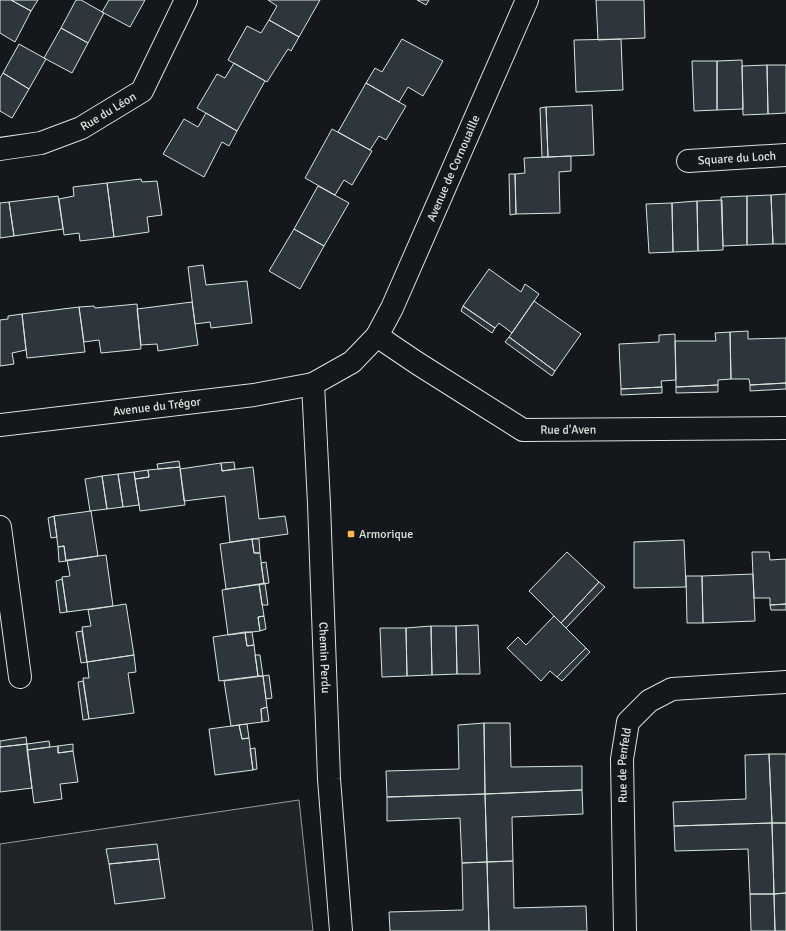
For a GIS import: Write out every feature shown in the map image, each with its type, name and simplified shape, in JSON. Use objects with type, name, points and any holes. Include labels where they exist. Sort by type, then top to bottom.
[{"type":"street","name":"Rue du Léon","points":[[0,149],[41,143],[80,128],[142,91],[186,0]]},
{"type":"street","name":"Avenue de Cornouaille","points":[[313,384],[352,362],[377,336],[392,308],[527,0]]},
{"type":"street","name":"Square du Loch","points":[[688,161],[786,155]]},
{"type":"street","name":"Rue d'Aven","points":[[377,336],[523,430],[786,428]]},
{"type":"street","name":"Avenue du Trégor","points":[[0,425],[254,395],[313,384]]},
{"type":"street","name":"Chemin Perdu","points":[[313,384],[322,564],[329,779],[341,931]]},
{"type":"street","points":[[0,526],[20,677]]},
{"type":"street","name":"Rue de Penfeld","points":[[625,931],[622,759],[628,722],[648,701],[672,689],[786,682]]},
{"type":"shaded area","points":[[299,800],[313,931],[0,931],[0,844]]},
{"type":"building","points":[[0,0],[11,0],[31,11],[15,42],[0,33]]},
{"type":"building","points":[[11,0],[38,0],[31,11]]},
{"type":"building","points":[[76,0],[81,0],[104,13],[88,43],[61,28]]},
{"type":"building","points":[[109,0],[145,0],[130,27],[102,12]]},
{"type":"building","points":[[268,0],[320,0],[299,37],[269,20],[277,6]]},
{"type":"building","points":[[417,0],[429,0],[426,5]]},
{"type":"building","points":[[596,0],[644,0],[645,38],[598,40]]},
{"type":"building","points":[[269,20],[299,37],[291,51],[288,49],[267,82],[228,60],[247,26],[261,33]]},
{"type":"building","points":[[61,28],[88,43],[72,73],[44,58]]},
{"type":"building","points":[[402,39],[443,61],[423,96],[408,87],[399,102],[366,83],[375,68],[382,72]]},
{"type":"building","points":[[621,39],[623,90],[576,92],[574,40]]},
{"type":"building","points":[[19,44],[46,59],[29,89],[3,73]]},
{"type":"building","points":[[742,60],[743,109],[717,110],[717,61]]},
{"type":"building","points":[[692,61],[717,61],[717,110],[694,111]]},
{"type":"building","points":[[234,63],[265,81],[237,131],[197,108],[217,74],[225,78]]},
{"type":"building","points":[[767,65],[786,65],[786,113],[768,114]]},
{"type":"building","points":[[767,65],[768,114],[743,115],[742,66]]},
{"type":"building","points":[[3,73],[29,89],[12,118],[0,111],[0,78]]},
{"type":"building","points":[[366,83],[406,106],[386,140],[379,136],[370,150],[338,132]]},
{"type":"building","points":[[592,105],[594,155],[548,157],[546,107]]},
{"type":"building","points":[[546,107],[548,157],[542,157],[540,108]]},
{"type":"building","points":[[206,113],[237,131],[229,146],[222,142],[204,177],[163,154],[184,119],[198,127]]},
{"type":"building","points":[[332,129],[372,151],[352,185],[344,180],[335,195],[305,178]]},
{"type":"building","points":[[571,156],[571,171],[559,172],[560,213],[516,214],[515,174],[525,173],[524,158]]},
{"type":"building","points":[[509,174],[515,174],[516,214],[510,215]]},
{"type":"building","points":[[141,179],[142,182],[157,181],[162,215],[147,217],[149,232],[114,237],[107,183]]},
{"type":"building","points":[[107,183],[114,237],[80,241],[79,233],[64,235],[59,199],[74,196],[73,187]]},
{"type":"building","points":[[318,186],[349,203],[324,246],[294,229]]},
{"type":"building","points":[[786,194],[786,244],[773,244],[771,195]]},
{"type":"building","points":[[771,195],[773,244],[747,245],[747,196]]},
{"type":"building","points":[[58,196],[63,229],[14,236],[9,202]]},
{"type":"building","points":[[747,196],[747,245],[723,246],[721,197]]},
{"type":"building","points":[[722,200],[723,250],[698,251],[697,201]]},
{"type":"building","points":[[697,201],[698,251],[673,252],[672,203]]},
{"type":"building","points":[[9,202],[14,236],[0,238],[0,203]]},
{"type":"building","points":[[672,203],[673,252],[649,253],[646,204]]},
{"type":"building","points":[[294,229],[324,246],[300,289],[269,271]]},
{"type":"building","points":[[203,265],[206,285],[247,281],[252,323],[211,328],[210,322],[195,324],[188,267]]},
{"type":"building","points":[[489,269],[521,292],[525,284],[539,294],[512,333],[499,323],[495,328],[463,306]]},
{"type":"building","points":[[534,301],[581,334],[555,371],[509,337]]},
{"type":"building","points":[[192,302],[198,345],[158,351],[157,344],[141,345],[137,309]]},
{"type":"building","points":[[137,304],[141,349],[101,353],[99,340],[84,342],[79,307],[94,306],[95,308]]},
{"type":"building","points":[[463,306],[495,328],[492,333],[461,311]]},
{"type":"building","points":[[79,307],[85,352],[27,358],[22,314]]},
{"type":"building","points":[[22,314],[26,350],[12,353],[14,364],[0,366],[0,320],[8,319],[8,316]]},
{"type":"building","points":[[748,331],[748,339],[786,338],[786,383],[750,385],[749,379],[731,379],[730,332]]},
{"type":"building","points":[[730,332],[731,379],[718,380],[718,385],[676,387],[675,341],[716,341],[715,333]]},
{"type":"building","points":[[675,334],[676,380],[661,381],[662,387],[621,389],[619,344],[659,342],[659,335]]},
{"type":"building","points":[[509,337],[555,371],[552,376],[505,342]]},
{"type":"building","points":[[786,383],[786,389],[750,391],[750,385]]},
{"type":"building","points":[[718,385],[718,392],[676,393],[676,387]]},
{"type":"building","points":[[662,387],[662,393],[621,395],[621,389]]},
{"type":"building","points":[[179,461],[180,467],[158,469],[157,464]]},
{"type":"building","points":[[234,462],[235,469],[222,471],[221,463]]},
{"type":"building","points":[[221,463],[222,471],[253,467],[259,519],[285,516],[288,534],[230,542],[225,496],[184,501],[180,469]]},
{"type":"building","points":[[180,467],[185,505],[140,511],[135,479],[149,477],[148,470]]},
{"type":"building","points":[[148,470],[149,477],[135,479],[134,472]]},
{"type":"building","points":[[134,472],[139,505],[123,507],[118,474]]},
{"type":"building","points":[[118,474],[123,507],[107,509],[102,476]]},
{"type":"building","points":[[102,476],[107,509],[90,511],[85,479]]},
{"type":"building","points":[[91,511],[98,556],[66,561],[64,546],[58,547],[54,516]]},
{"type":"building","points":[[54,516],[57,537],[51,538],[48,518]]},
{"type":"building","points":[[252,539],[259,539],[260,553],[254,553]]},
{"type":"building","points":[[252,539],[254,553],[260,553],[264,584],[226,589],[220,544]]},
{"type":"building","points":[[684,540],[686,587],[634,588],[634,542]]},
{"type":"building","points":[[64,546],[66,561],[59,562],[58,547]]},
{"type":"building","points":[[567,552],[599,582],[561,623],[529,591]]},
{"type":"building","points":[[752,552],[769,552],[770,560],[786,559],[786,604],[770,605],[770,598],[754,598]]},
{"type":"building","points":[[106,555],[113,606],[67,612],[62,577],[70,576],[67,560]]},
{"type":"building","points":[[266,562],[269,583],[264,584],[261,563]]},
{"type":"building","points":[[753,574],[755,621],[703,623],[702,576]]},
{"type":"building","points":[[686,576],[702,576],[703,623],[687,623]]},
{"type":"building","points":[[62,579],[67,612],[60,613],[56,581]]},
{"type":"building","points":[[599,582],[605,587],[566,628],[561,623]]},
{"type":"building","points":[[265,583],[268,605],[262,605],[259,584]]},
{"type":"building","points":[[259,584],[264,616],[258,617],[260,631],[228,635],[222,590]]},
{"type":"building","points":[[126,604],[134,655],[87,662],[82,627],[91,626],[88,610]]},
{"type":"building","points":[[786,604],[786,610],[771,610],[770,605]]},
{"type":"building","points":[[264,616],[266,629],[260,631],[258,617]]},
{"type":"building","points":[[554,616],[586,648],[557,677],[550,671],[541,681],[507,648],[518,637],[526,645]]},
{"type":"building","points":[[478,625],[480,674],[457,674],[456,626]]},
{"type":"building","points":[[431,626],[432,675],[407,676],[406,628]]},
{"type":"building","points":[[431,626],[456,626],[457,674],[432,675]]},
{"type":"building","points":[[380,628],[406,628],[407,676],[382,677]]},
{"type":"building","points":[[82,631],[87,662],[81,663],[76,632]]},
{"type":"building","points":[[245,632],[252,632],[254,645],[247,646]]},
{"type":"building","points":[[245,632],[247,646],[254,645],[258,676],[219,681],[213,637]]},
{"type":"building","points":[[586,648],[590,652],[562,681],[557,677]]},
{"type":"building","points":[[134,655],[136,672],[128,673],[134,713],[89,719],[83,678],[89,678],[87,662]]},
{"type":"building","points":[[255,655],[260,655],[263,676],[258,676]]},
{"type":"building","points":[[269,675],[272,698],[266,699],[263,676]]},
{"type":"building","points":[[263,676],[267,707],[261,709],[262,722],[231,726],[224,681]]},
{"type":"building","points":[[83,681],[89,719],[83,720],[78,682]]},
{"type":"building","points":[[267,707],[269,721],[262,722],[261,709]]},
{"type":"building","points":[[484,723],[510,723],[511,767],[582,766],[582,790],[485,794]]},
{"type":"building","points":[[484,723],[485,794],[387,797],[386,771],[459,769],[458,725]]},
{"type":"building","points":[[247,724],[249,738],[242,739],[239,725]]},
{"type":"building","points":[[239,725],[242,739],[249,738],[253,770],[215,775],[209,729]]},
{"type":"building","points":[[26,737],[27,744],[0,747],[0,741]]},
{"type":"building","points":[[49,741],[50,747],[27,750],[27,744]]},
{"type":"building","points":[[27,744],[32,788],[0,792],[0,747]]},
{"type":"building","points":[[73,744],[73,751],[58,753],[58,746]]},
{"type":"building","points":[[58,746],[58,753],[73,751],[78,782],[60,784],[62,799],[34,803],[27,750]]},
{"type":"building","points":[[255,748],[257,769],[253,770],[250,749]]},
{"type":"building","points":[[769,754],[786,754],[786,823],[772,823]]},
{"type":"building","points":[[769,754],[772,823],[674,826],[673,802],[746,799],[745,755]]},
{"type":"building","points":[[582,790],[583,814],[512,817],[513,861],[487,862],[485,794]]},
{"type":"building","points":[[485,794],[487,862],[462,863],[460,818],[387,821],[387,797]]},
{"type":"building","points":[[772,823],[774,894],[750,894],[748,849],[675,851],[674,826]]},
{"type":"building","points":[[772,823],[786,823],[786,893],[774,894]]},
{"type":"building","points":[[157,844],[159,859],[109,864],[106,849]]},
{"type":"building","points":[[159,859],[165,898],[115,904],[109,864]]},
{"type":"building","points":[[513,861],[514,908],[586,906],[587,931],[489,931],[487,862]]},
{"type":"building","points":[[487,862],[489,931],[390,931],[389,912],[463,910],[462,863]]},
{"type":"building","points":[[786,893],[786,931],[775,931],[774,894]]},
{"type":"building","points":[[750,894],[774,894],[775,931],[751,931]]},
{"type":"place","name":"Armorique","points":[[351,534]]}]
